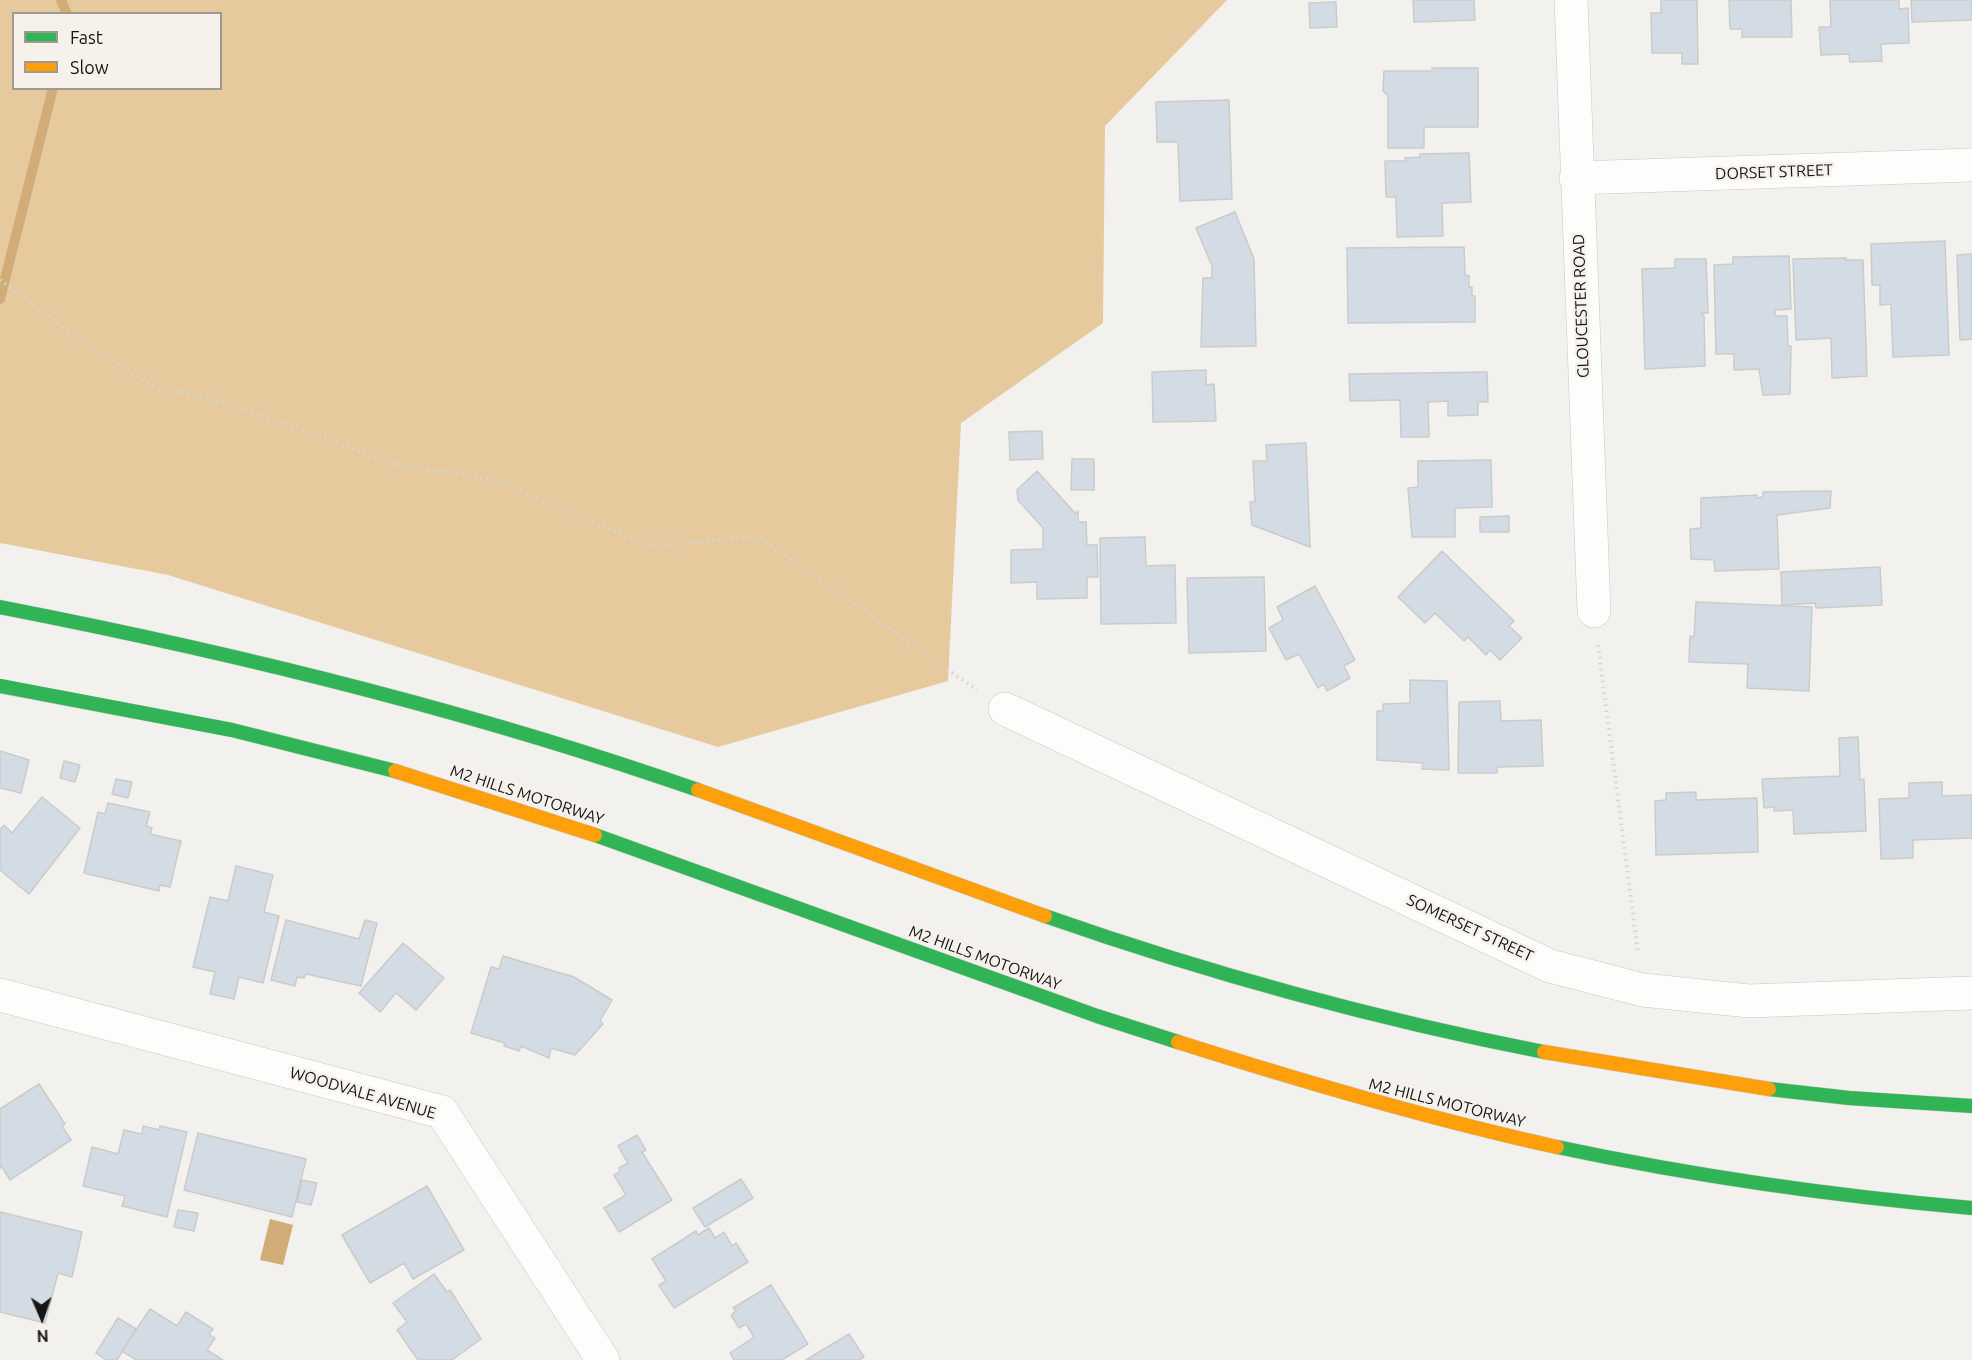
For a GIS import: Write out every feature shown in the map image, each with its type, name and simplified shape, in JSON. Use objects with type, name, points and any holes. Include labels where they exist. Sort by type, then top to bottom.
[{"type":"highway","points":[[0,607],[243,656],[432,705],[638,769],[1070,927],[1245,980],[1425,1027],[1614,1066],[1764,1088],[1810,1094],[1972,1106]]},
{"type":"highway","name":"M2 HILLS MOTORWAY","points":[[0,686],[232,730],[414,776],[647,852],[1097,1016],[1321,1088],[1474,1129],[1657,1168],[1876,1200],[1972,1208]]},
{"type":"street","name":"GLOUCESTER ROAD","points":[[1571,0],[1594,611]]},
{"type":"street","name":"DORSET STREET","points":[[1576,178],[1972,165]]},
{"type":"street","name":"SOMERSET STREET","points":[[1005,709],[1550,966],[1643,990],[1749,1001],[1972,993]]},
{"type":"street","name":"WOODVALE AVENUE","points":[[0,995],[442,1112],[603,1360]]},
{"type":"path","points":[[0,280],[100,354],[158,388],[215,400],[331,439],[383,462],[467,475],[503,484],[650,546],[759,537],[1005,709]]},
{"type":"path","points":[[1594,611],[1643,990]]},
{"type":"shaded area","points":[[0,0],[1227,0],[1105,126],[1103,323],[961,423],[948,681],[718,747],[168,575],[0,543]]},
{"type":"shaded area","points":[[270,1219],[293,1225],[283,1265],[260,1260]]},
{"type":"building","points":[[1413,0],[1474,0],[1475,20],[1414,22]]},
{"type":"building","points":[[1661,0],[1697,0],[1698,64],[1682,64],[1682,53],[1652,53],[1651,13],[1661,13]]},
{"type":"building","points":[[1729,0],[1791,0],[1792,37],[1742,37],[1742,29],[1730,29]]},
{"type":"building","points":[[1830,0],[1899,0],[1899,9],[1908,8],[1909,43],[1881,44],[1882,61],[1850,62],[1849,54],[1821,55],[1819,27],[1831,27]]},
{"type":"building","points":[[1911,0],[1972,0],[1972,20],[1912,22]]},
{"type":"building","points":[[1336,2],[1337,27],[1310,28],[1309,3]]},
{"type":"building","points":[[1432,68],[1478,68],[1478,127],[1424,127],[1424,148],[1388,148],[1388,96],[1383,91],[1384,71],[1432,71]]},
{"type":"building","points":[[1229,100],[1232,199],[1180,201],[1178,142],[1157,142],[1156,102]]},
{"type":"building","points":[[1469,153],[1471,202],[1442,203],[1443,236],[1397,237],[1396,197],[1386,197],[1385,161],[1406,161],[1405,158],[1420,157],[1420,154]]},
{"type":"building","points":[[1235,212],[1254,259],[1256,346],[1201,347],[1203,278],[1212,278],[1212,266],[1196,228]]},
{"type":"building","points":[[1945,241],[1949,355],[1893,357],[1891,304],[1880,305],[1880,285],[1872,285],[1871,244]]},
{"type":"building","points":[[1464,247],[1465,275],[1469,276],[1469,287],[1472,287],[1472,296],[1475,296],[1475,322],[1348,323],[1347,248]]},
{"type":"building","points":[[1972,254],[1972,339],[1960,340],[1957,255]]},
{"type":"building","points":[[1789,256],[1791,309],[1775,310],[1775,316],[1787,316],[1788,346],[1791,346],[1790,394],[1763,395],[1759,369],[1734,370],[1734,354],[1716,354],[1714,265],[1733,264],[1733,257]]},
{"type":"building","points":[[1846,258],[1846,260],[1863,260],[1867,376],[1832,378],[1831,338],[1796,340],[1793,259]]},
{"type":"building","points":[[1675,259],[1706,259],[1708,313],[1701,313],[1704,316],[1705,366],[1645,369],[1642,269],[1675,268]]},
{"type":"building","points":[[1206,370],[1206,385],[1214,384],[1216,421],[1153,422],[1152,372]]},
{"type":"building","points":[[1487,372],[1488,402],[1478,402],[1478,415],[1448,416],[1448,401],[1428,402],[1429,437],[1401,437],[1400,400],[1350,401],[1349,374]]},
{"type":"building","points":[[1042,431],[1043,459],[1010,460],[1009,432]]},
{"type":"building","points":[[1306,443],[1310,547],[1252,525],[1250,502],[1255,502],[1253,461],[1267,461],[1266,445]]},
{"type":"building","points":[[1072,459],[1094,459],[1094,490],[1071,490]]},
{"type":"building","points":[[1491,460],[1492,507],[1455,508],[1455,537],[1412,537],[1408,488],[1418,487],[1418,461]]},
{"type":"building","points":[[1037,471],[1075,513],[1078,511],[1078,522],[1086,522],[1087,545],[1097,545],[1098,577],[1087,577],[1087,598],[1037,599],[1037,582],[1011,583],[1011,550],[1043,549],[1043,528],[1018,500],[1017,490]]},
{"type":"building","points":[[1831,491],[1830,508],[1777,515],[1779,569],[1715,571],[1714,560],[1691,559],[1690,529],[1701,528],[1701,498],[1757,495],[1757,498],[1763,497],[1763,492]]},
{"type":"building","points":[[1509,516],[1509,532],[1480,532],[1480,517]]},
{"type":"building","points":[[1145,537],[1146,566],[1175,565],[1176,623],[1101,624],[1100,538]]},
{"type":"building","points":[[1442,551],[1514,621],[1509,626],[1522,638],[1500,660],[1490,650],[1486,655],[1468,637],[1464,641],[1435,613],[1425,623],[1398,597]]},
{"type":"building","points":[[1880,567],[1882,605],[1816,608],[1815,603],[1782,605],[1781,572]]},
{"type":"building","points":[[1264,577],[1266,651],[1189,653],[1187,578]]},
{"type":"building","points":[[1315,586],[1355,660],[1344,666],[1350,678],[1327,691],[1324,684],[1318,688],[1299,654],[1286,660],[1269,628],[1283,620],[1277,607]]},
{"type":"building","points":[[1696,602],[1812,607],[1809,691],[1747,688],[1748,664],[1689,662],[1690,636],[1694,637]]},
{"type":"building","points":[[1410,680],[1447,681],[1449,770],[1422,769],[1423,763],[1377,760],[1377,711],[1383,711],[1383,704],[1410,703]]},
{"type":"building","points":[[1500,701],[1501,721],[1541,720],[1543,766],[1497,767],[1497,773],[1458,773],[1459,702]]},
{"type":"building","points":[[1858,737],[1860,780],[1864,779],[1866,831],[1794,834],[1793,810],[1774,811],[1774,807],[1764,808],[1762,779],[1840,776],[1839,738]]},
{"type":"building","points":[[0,751],[29,760],[21,793],[0,788]]},
{"type":"building","points":[[64,761],[80,765],[75,782],[60,778]]},
{"type":"building","points":[[116,779],[132,782],[128,798],[112,794]]},
{"type":"building","points":[[1942,782],[1942,796],[1972,795],[1972,838],[1913,840],[1913,858],[1881,859],[1879,799],[1909,798],[1909,783]]},
{"type":"building","points":[[1696,792],[1696,800],[1757,798],[1758,852],[1656,855],[1655,801],[1666,800],[1666,793]]},
{"type":"building","points":[[42,797],[80,828],[29,894],[0,870],[0,830],[4,825],[12,833]]},
{"type":"building","points":[[108,803],[150,812],[146,826],[152,828],[150,834],[181,841],[170,887],[160,885],[159,891],[84,873],[98,812],[105,814]]},
{"type":"building","points":[[236,866],[273,875],[264,912],[279,916],[263,983],[239,977],[234,999],[210,994],[215,972],[193,967],[210,897],[228,901]]},
{"type":"building","points":[[286,920],[359,939],[365,920],[377,923],[361,986],[306,974],[304,978],[297,977],[295,986],[271,980]]},
{"type":"building","points":[[403,943],[444,978],[416,1010],[396,993],[380,1012],[359,993]]},
{"type":"building","points":[[503,956],[574,977],[612,1000],[600,1021],[603,1024],[575,1055],[551,1048],[549,1058],[521,1046],[519,1051],[504,1046],[505,1043],[471,1033],[491,967],[499,969]]},
{"type":"building","points":[[39,1084],[65,1124],[62,1126],[71,1140],[10,1180],[2,1167],[0,1168],[0,1109]]},
{"type":"building","points":[[143,1126],[159,1130],[160,1126],[187,1132],[167,1217],[122,1206],[125,1196],[83,1186],[92,1147],[118,1154],[124,1130],[142,1134]]},
{"type":"building","points":[[198,1133],[306,1159],[292,1217],[184,1190]]},
{"type":"building","points":[[637,1135],[646,1150],[642,1152],[672,1200],[619,1232],[604,1208],[626,1195],[614,1175],[620,1171],[619,1168],[628,1163],[618,1146]]},
{"type":"building","points":[[741,1179],[753,1198],[705,1227],[693,1208]]},
{"type":"building","points":[[302,1180],[317,1183],[311,1205],[297,1202]]},
{"type":"building","points":[[427,1186],[464,1250],[413,1279],[404,1263],[370,1283],[342,1235]]},
{"type":"building","points":[[178,1210],[198,1213],[194,1231],[174,1227]]},
{"type":"building","points":[[0,1212],[82,1232],[72,1277],[58,1273],[45,1323],[0,1312]]},
{"type":"building","points":[[709,1228],[715,1238],[724,1232],[732,1246],[736,1243],[748,1262],[674,1308],[659,1285],[666,1281],[652,1259],[696,1231],[698,1235]]},
{"type":"building","points":[[434,1274],[447,1292],[450,1290],[481,1339],[452,1360],[418,1360],[397,1330],[407,1322],[393,1303]]},
{"type":"building","points":[[771,1285],[808,1344],[782,1360],[734,1360],[730,1353],[754,1337],[746,1324],[739,1328],[731,1315],[736,1311],[733,1308]]},
{"type":"building","points":[[150,1309],[177,1326],[186,1312],[213,1329],[209,1334],[215,1338],[207,1350],[223,1360],[136,1360],[122,1351]]},
{"type":"building","points":[[118,1318],[136,1329],[117,1360],[106,1360],[96,1353]]},
{"type":"building","points":[[849,1334],[864,1357],[859,1360],[806,1360]]},
{"type":"waterway","points":[[61,0],[66,12]]},
{"type":"waterway","points":[[0,299],[52,90]]},
{"type":"traffic: fast","points":[[0,607],[177,644],[352,686],[526,734],[698,790]]},
{"type":"traffic: fast","points":[[0,686],[232,730],[395,771]]},
{"type":"traffic: fast","points":[[595,835],[1097,1016],[1178,1042]]},
{"type":"traffic: fast","points":[[1045,916],[1168,957],[1292,993],[1418,1025],[1544,1052]]},
{"type":"traffic: fast","points":[[1769,1089],[1849,1098],[1972,1106]]},
{"type":"traffic: fast","points":[[1557,1147],[1764,1184],[1972,1208]]},
{"type":"traffic: slow","points":[[395,771],[595,835]]},
{"type":"traffic: slow","points":[[698,790],[1045,916]]},
{"type":"traffic: slow","points":[[1178,1042],[1367,1099],[1557,1147]]},
{"type":"traffic: slow","points":[[1544,1052],[1769,1089]]}]
